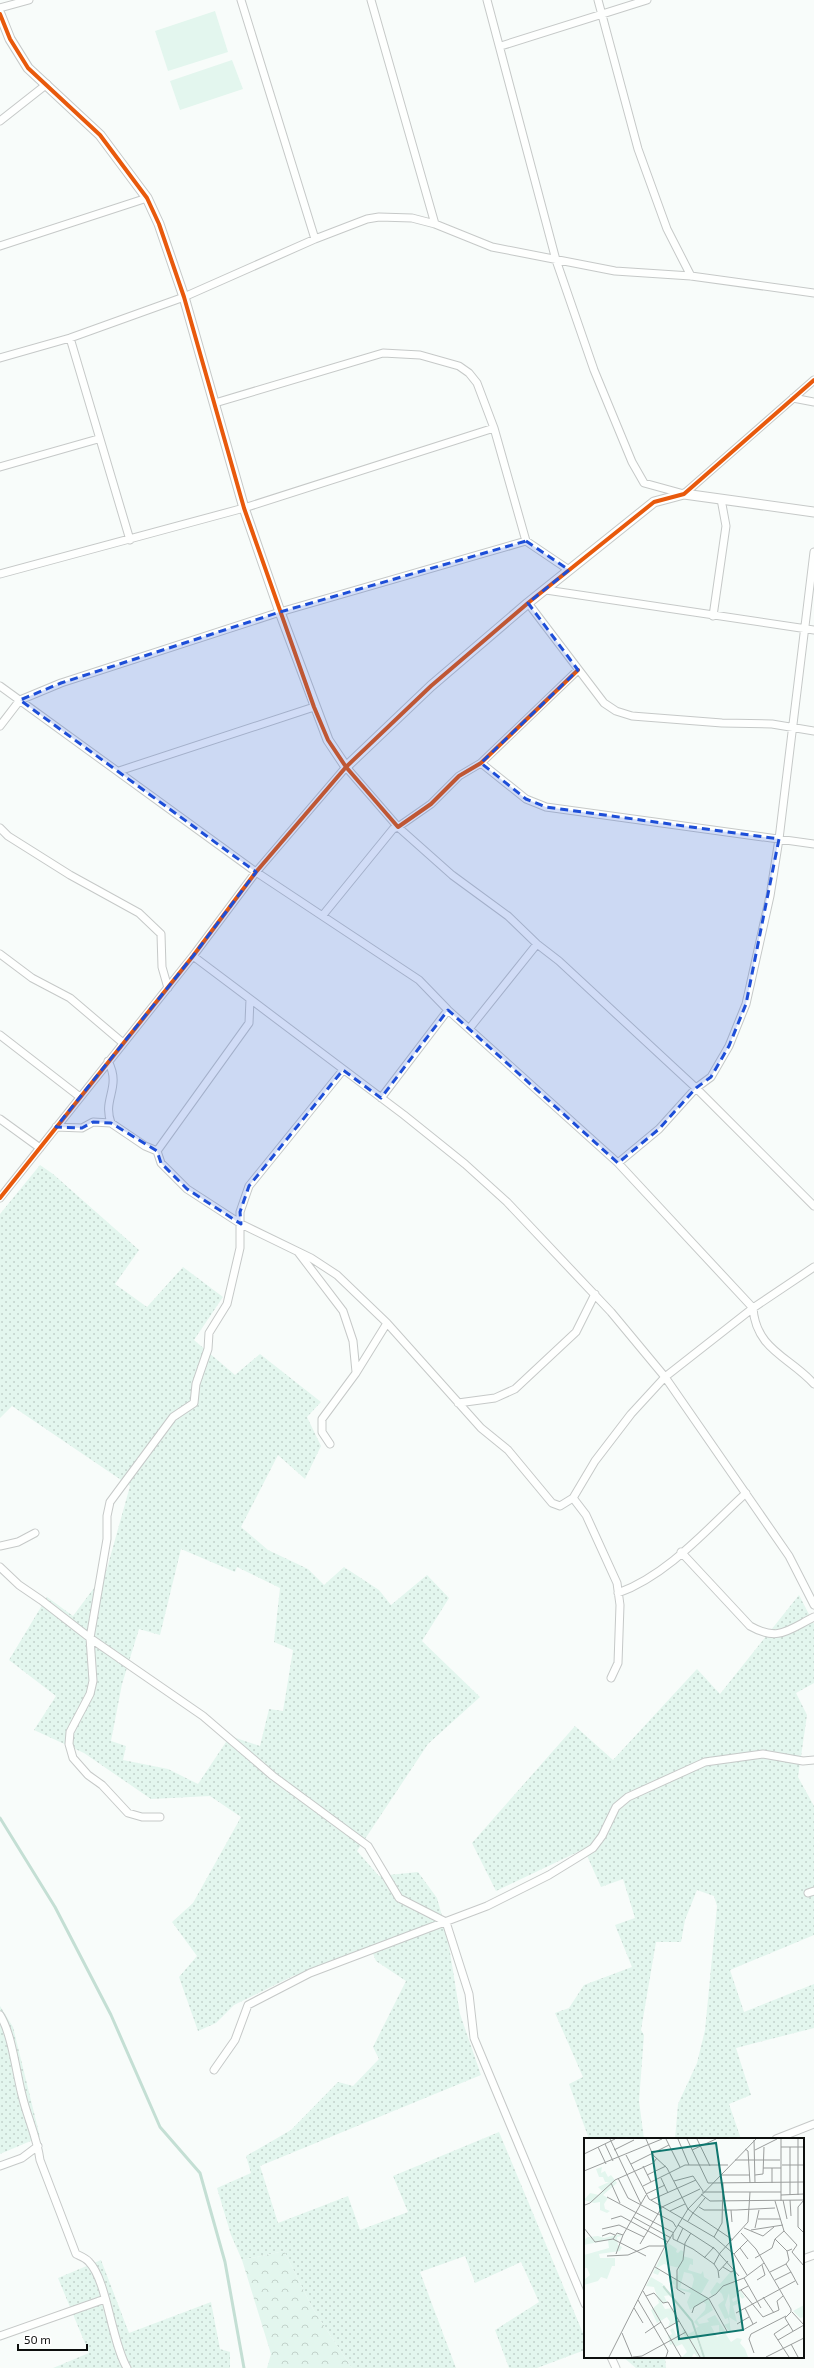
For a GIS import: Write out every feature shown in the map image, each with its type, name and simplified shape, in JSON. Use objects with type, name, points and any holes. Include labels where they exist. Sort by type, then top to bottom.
[{"type":"street","points":[[0,8],[29,0]]},
{"type":"street","points":[[241,0],[315,239]]},
{"type":"street","points":[[371,0],[435,224]]},
{"type":"street","points":[[487,0],[501,46],[556,260],[594,370],[632,462],[644,483],[684,494],[814,512]]},
{"type":"street","points":[[598,0],[638,149],[667,229],[691,276]]},
{"type":"street","points":[[501,46],[647,0]]},
{"type":"street","points":[[0,14],[10,39],[28,68],[47,84],[100,135],[147,198],[159,224],[184,297],[244,508],[314,707],[328,740],[346,767],[398,827],[452,875],[508,916],[537,944],[559,960],[696,1088],[814,1206]]},
{"type":"street","points":[[0,121],[47,84]]},
{"type":"street","points":[[0,246],[147,198]]},
{"type":"street","points":[[0,358],[70,338],[184,297],[315,239],[367,219],[379,217],[412,218],[435,224],[492,247],[615,271],[691,276],[814,293]]},
{"type":"street","points":[[70,338],[98,439],[130,540]]},
{"type":"street","points":[[215,403],[383,354],[402,353],[420,355],[459,366],[469,373],[477,383],[494,428],[526,541],[569,570]]},
{"type":"street","points":[[2,1194],[168,988],[256,872],[346,767],[432,686],[528,603],[654,502],[684,494],[814,380]]},
{"type":"street","points":[[793,398],[814,402]]},
{"type":"street","points":[[0,574],[244,508],[494,428]]},
{"type":"street","points":[[0,467],[98,439]]},
{"type":"street","points":[[713,616],[726,526],[721,499]]},
{"type":"street","points":[[0,726],[20,700],[61,683],[280,612],[526,541]]},
{"type":"street","points":[[618,1163],[659,1129],[696,1088],[711,1077],[721,1061],[746,1004],[770,896],[779,839],[814,552]]},
{"type":"street","points":[[546,590],[814,630]]},
{"type":"street","points":[[528,603],[604,703],[616,711],[632,716],[722,723],[772,724],[814,731]]},
{"type":"street","points":[[323,915],[393,829],[431,804],[459,776],[481,763],[578,670]]},
{"type":"street","points":[[0,686],[256,872],[419,980],[448,1010],[618,1163],[753,1308],[755,1321],[765,1342],[814,1384]]},
{"type":"street","points":[[119,771],[314,707]]},
{"type":"street","points":[[481,763],[521,795],[546,807],[814,844]]},
{"type":"street","points":[[0,828],[8,836],[70,875],[139,913],[161,934],[162,968],[168,988]]},
{"type":"street","points":[[469,1029],[537,944]]},
{"type":"street","points":[[0,954],[32,978],[70,998],[123,1043]]},
{"type":"street","points":[[193,956],[381,1098],[465,1164],[507,1202],[595,1294],[665,1377],[789,1556],[814,1605]]},
{"type":"street","points":[[157,1151],[249,1023],[250,999]]},
{"type":"street","points":[[381,1098],[448,1010]]},
{"type":"street","points":[[0,1035],[80,1097]]},
{"type":"street","points":[[108,1061],[114,1073],[108,1112],[111,1124]]},
{"type":"street","points":[[160,1817],[142,1817],[128,1812],[102,1785],[88,1775],[73,1758],[69,1744],[70,1732],[90,1694],[93,1681],[90,1638],[107,1539],[107,1516],[110,1502],[173,1417],[194,1403],[196,1384],[208,1349],[209,1333],[227,1304],[240,1248],[240,1212],[249,1186],[343,1070]]},
{"type":"street","points":[[0,1119],[40,1148]]},
{"type":"street","points":[[56,1127],[82,1128],[93,1122],[111,1124],[145,1146],[157,1151],[161,1163],[186,1189],[241,1224],[297,1252],[337,1275],[387,1323],[481,1428],[508,1450],[552,1503],[560,1506],[573,1498],[595,1461],[630,1414],[665,1377],[753,1308],[814,1267]]},
{"type":"street","points":[[297,1252],[343,1311],[353,1341],[356,1372]]},
{"type":"street","points":[[458,1402],[495,1398],[514,1389],[576,1332],[595,1294]]},
{"type":"street","points":[[330,1444],[322,1432],[322,1419],[356,1372],[387,1323]]},
{"type":"street","points":[[618,1593],[638,1586],[681,1552],[746,1493]]},
{"type":"street","points":[[573,1498],[586,1515],[601,1551],[612,1568],[618,1593],[620,1605],[618,1663],[611,1678]]},
{"type":"street","points":[[0,1546],[18,1542],[35,1533]]},
{"type":"street","points":[[681,1552],[750,1626],[763,1633],[774,1635],[814,1617]]},
{"type":"street","points":[[0,1567],[19,1585],[90,1638],[203,1716],[273,1776],[368,1846],[399,1898],[446,1922],[469,1994],[474,2038],[584,2302]]},
{"type":"street","points":[[214,2070],[235,2040],[248,2005],[310,1973],[487,1906],[549,1875],[593,1848],[602,1836],[616,1807],[628,1797],[705,1762],[763,1754],[803,1761],[814,1760]]},
{"type":"street","points":[[0,2015],[38,2146],[40,2160],[76,2254],[89,2261],[96,2272],[105,2299],[120,2356],[127,2368]]},
{"type":"street","points":[[779,2138],[814,2124]]},
{"type":"street","points":[[0,2166],[22,2158],[38,2146]]},
{"type":"street","points":[[804,2259],[814,2255]]},
{"type":"street","points":[[0,2336],[105,2299]]},
{"type":"street","points":[[611,2358],[616,2368]]},
{"type":"highlighted area","points":[[526,541],[569,570],[528,603],[578,670],[481,763],[526,799],[546,807],[779,839],[746,1004],[729,1046],[711,1077],[696,1088],[659,1129],[618,1163],[448,1010],[381,1098],[343,1070],[249,1186],[240,1212],[241,1224],[187,1189],[161,1163],[157,1151],[111,1123],[93,1122],[82,1128],[56,1127],[193,956],[256,872],[20,700],[61,683],[280,612]]},
{"type":"green space","points":[[215,11],[228,52],[168,71],[155,31]]},
{"type":"green space","points":[[232,60],[243,89],[180,110],[170,81]]},
{"type":"green space","points":[[40,1165],[53,1174],[139,1250],[115,1284],[147,1307],[183,1267],[223,1297],[194,1340],[235,1375],[260,1354],[321,1402],[307,1417],[321,1446],[305,1479],[278,1455],[241,1527],[268,1550],[308,1569],[324,1585],[344,1567],[379,1590],[391,1605],[427,1575],[449,1598],[422,1641],[480,1697],[428,1744],[357,1851],[379,1876],[418,1872],[437,1898],[447,1934],[460,2014],[481,2075],[260,2166],[278,2223],[348,2196],[360,2230],[408,2212],[393,2176],[499,2132],[584,2336],[584,2350],[537,2368],[509,2368],[495,2330],[539,2302],[521,2262],[475,2283],[465,2256],[420,2272],[456,2368],[352,2368],[313,2309],[284,2251],[242,2260],[231,2235],[217,2188],[251,2173],[246,2156],[291,2130],[338,2082],[353,2086],[379,2059],[373,2047],[406,1981],[376,1961],[372,1951],[298,1981],[295,1975],[234,2005],[216,2023],[198,2031],[179,1977],[197,1956],[172,1922],[193,1903],[241,1817],[210,1796],[151,1799],[84,1753],[34,1730],[56,1696],[9,1660],[47,1597],[73,1616],[106,1572],[130,1486],[12,1406],[0,1418],[0,1214]],"holes":[[[181,1549],[235,1572],[237,1567],[280,1588],[274,1642],[293,1650],[283,1711],[269,1709],[260,1746],[230,1736],[198,1784],[168,1769],[123,1760],[126,1746],[111,1741],[122,1684],[139,1629],[160,1635]]]},
{"type":"green space","points":[[799,1595],[814,1624],[814,1683],[796,1693],[807,1715],[798,1777],[814,1806],[814,1935],[730,1970],[744,2012],[814,1984],[814,2028],[736,2048],[751,2095],[729,2104],[741,2138],[675,2138],[678,2104],[697,2063],[705,2030],[717,1906],[714,1896],[697,1890],[685,1920],[681,1942],[656,1942],[641,2030],[644,2035],[639,2101],[644,2138],[589,2138],[569,2084],[583,2077],[555,2013],[569,2008],[584,1985],[632,1967],[615,1925],[635,1918],[623,1879],[601,1887],[584,1849],[496,1891],[472,1843],[575,1726],[613,1760],[697,1669],[720,1694]]},
{"type":"green space","points":[[0,2006],[13,2027],[40,2137],[0,2154]]},
{"type":"green space","points":[[284,2251],[313,2309],[352,2368],[267,2368],[271,2354],[242,2260]]},
{"type":"green space","points":[[101,2260],[129,2333],[211,2302],[220,2349],[230,2352],[230,2368],[53,2368],[89,2353],[58,2278]]},
{"type":"green space","points":[[624,2358],[665,2358],[666,2368],[636,2368]]},
{"type":"waterway","points":[[0,1818],[55,1907],[111,2015],[160,2127],[200,2173],[225,2262],[244,2368]]},
{"type":"cycle path","points":[[0,14],[10,39],[28,68],[100,135],[147,198],[159,224],[184,297],[244,508],[314,707],[328,740],[346,767],[398,827],[431,804],[459,776],[481,763],[578,670]]},
{"type":"cycle path","points":[[0,1198],[193,956],[256,872],[346,767],[431,686],[528,603],[654,502],[684,494],[814,380]]}]
